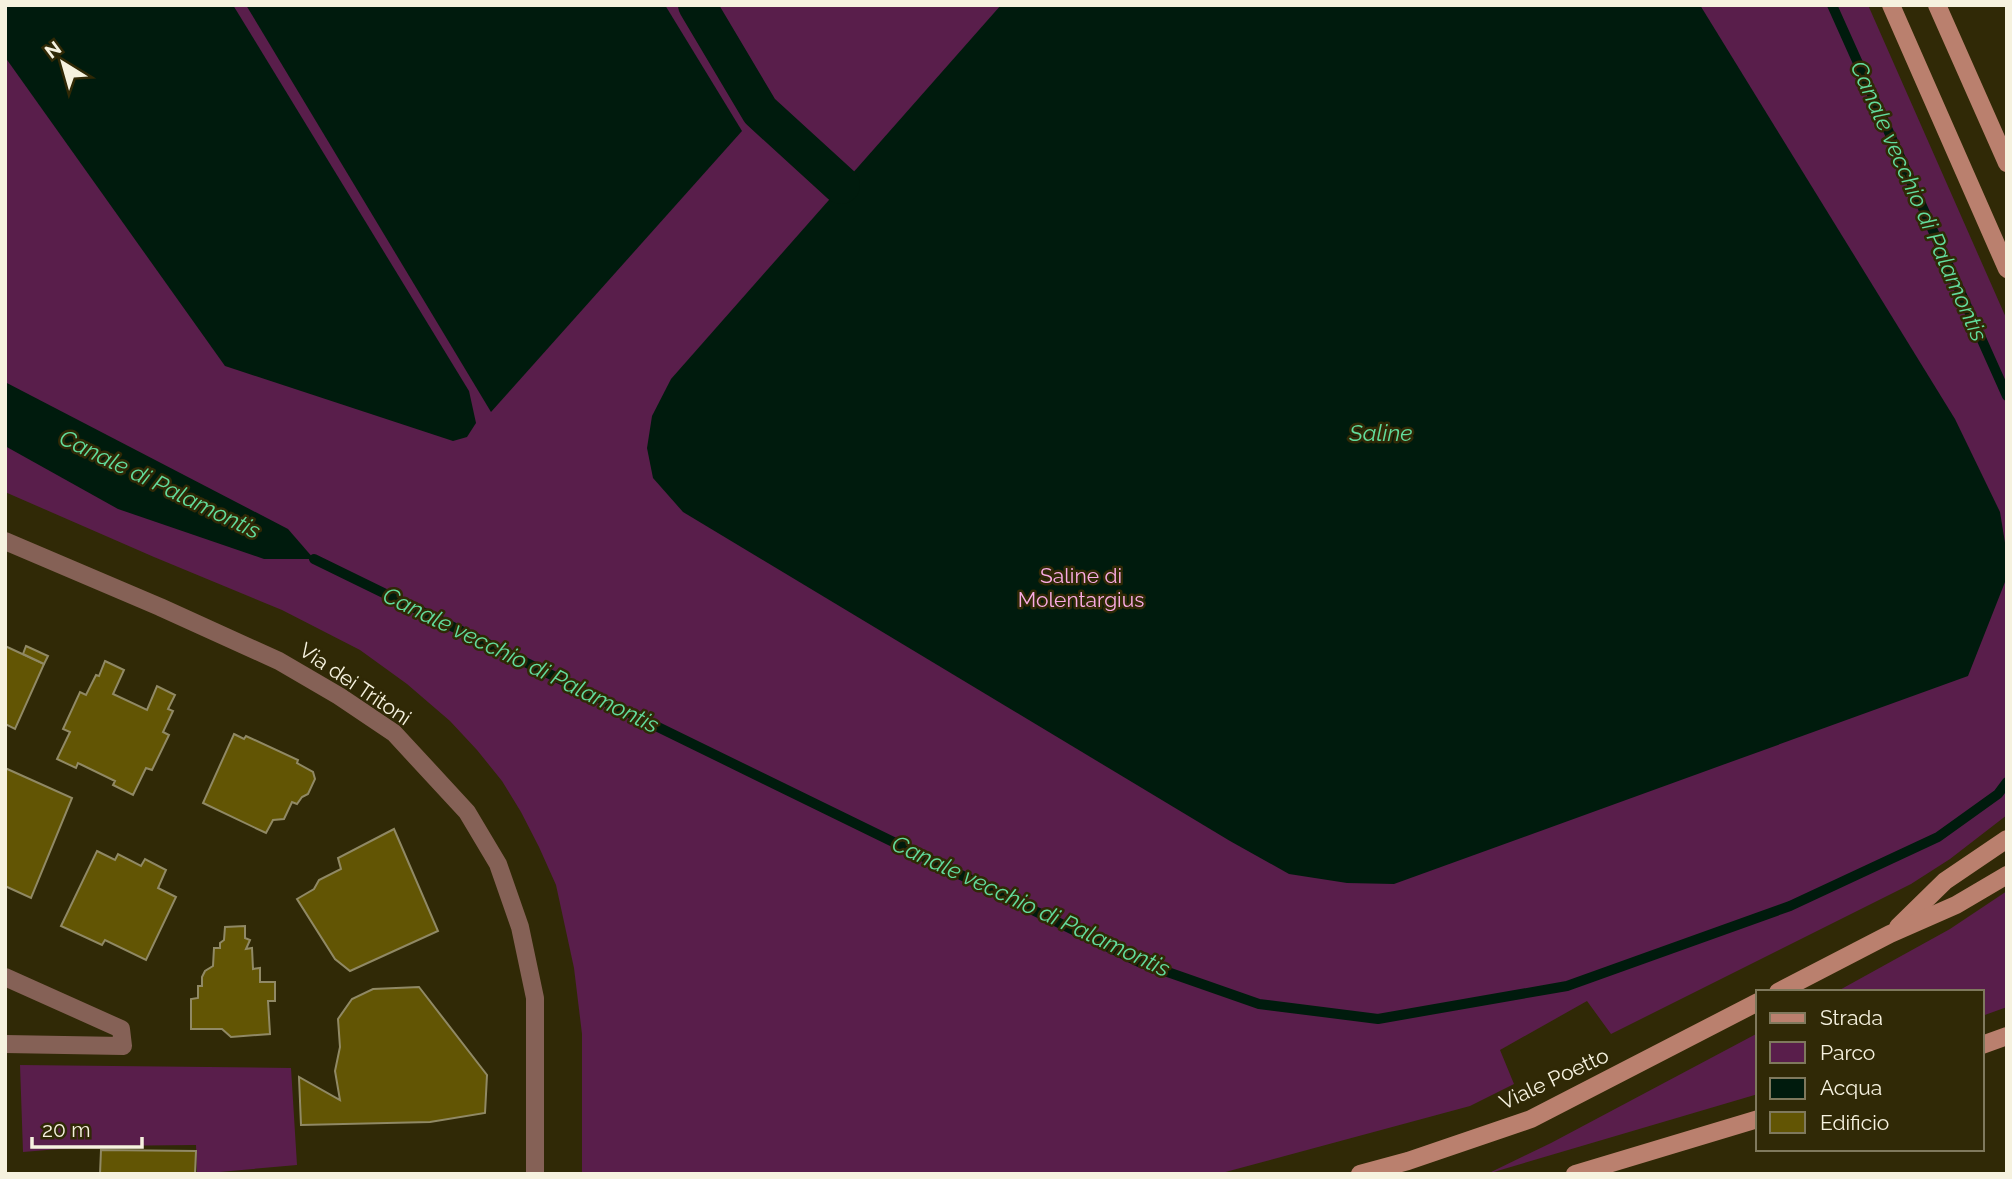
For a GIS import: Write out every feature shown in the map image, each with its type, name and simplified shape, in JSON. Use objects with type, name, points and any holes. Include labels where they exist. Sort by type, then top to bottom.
[{"type":"main road","points":[[1891,5],[2007,269]]},
{"type":"main road","points":[[1937,5],[2007,163]]},
{"type":"main road","points":[[1890,934],[1945,881],[2007,839]]},
{"type":"main road","points":[[1781,990],[1890,934],[1956,905],[2007,875]]},
{"type":"main road","name":"Viale Poetto","points":[[1360,1174],[1408,1161],[1531,1119],[1756,1003]]},
{"type":"main road","points":[[1984,1044],[2007,1036]]},
{"type":"main road","points":[[1575,1174],[1756,1120]]},
{"type":"street","name":"Via dei Tritoni","points":[[5,541],[279,661],[329,690],[394,733],[467,812],[498,864],[520,927],[535,998],[535,1174]]},
{"type":"street","points":[[5,977],[121,1029],[122,1046],[5,1044]]},
{"type":"green space","name":"Saline di Molentargius","points":[[5,5],[1868,5],[2007,320],[2007,815],[1950,859],[1911,884],[1611,1034],[1587,1001],[1500,1050],[1514,1084],[1470,1106],[1218,1174],[582,1174],[582,1034],[574,968],[556,885],[521,812],[502,781],[477,750],[450,721],[407,684],[360,650],[282,610],[5,492]]},
{"type":"green space","points":[[2007,891],[2007,1007],[1984,1015],[1984,990],[1840,990],[1950,929]]},
{"type":"green space","points":[[1756,1034],[1756,1095],[1487,1174]]},
{"type":"green space","points":[[20,1065],[291,1068],[297,1165],[197,1174],[196,1145],[95,1146],[23,1152]]},
{"type":"water","points":[[5,5],[233,5],[469,391],[476,423],[467,437],[453,441],[225,366],[5,57]]},
{"type":"water","points":[[246,5],[665,5],[742,131],[491,412]]},
{"type":"water","name":"Saline","points":[[1001,5],[1700,5],[1955,419],[2000,512],[2007,555],[2007,577],[1968,676],[1394,884],[1347,883],[1289,874],[683,512],[653,478],[647,448],[652,416],[671,379]]},
{"type":"water","name":"Canale di Palamontis","points":[[5,382],[288,529],[314,559],[264,559],[118,509],[5,446]]},
{"type":"building","points":[[5,646],[44,664],[15,729],[5,724]]},
{"type":"building","points":[[26,646],[48,656],[44,664],[23,654]]},
{"type":"building","points":[[105,661],[124,670],[113,694],[147,710],[157,686],[175,695],[168,709],[173,711],[163,732],[169,735],[152,770],[146,768],[133,795],[113,785],[115,781],[78,763],[76,768],[57,759],[70,732],[63,729],[80,692],[86,695]]},
{"type":"building","points":[[234,734],[244,739],[246,736],[298,760],[297,763],[313,772],[315,779],[308,794],[297,804],[292,802],[284,819],[273,820],[266,833],[203,803]]},
{"type":"building","points":[[5,768],[72,798],[31,898],[5,886]]},
{"type":"building","points":[[394,829],[438,931],[350,971],[335,959],[297,899],[314,889],[319,880],[341,869],[338,858]]},
{"type":"building","points":[[97,851],[115,860],[118,854],[141,866],[145,859],[166,870],[158,888],[176,897],[146,960],[105,940],[102,945],[61,926]]},
{"type":"building","points":[[245,926],[245,938],[250,940],[246,949],[252,948],[253,969],[260,968],[260,982],[275,982],[275,1001],[268,1001],[270,1034],[231,1037],[222,1029],[191,1029],[191,999],[198,998],[198,986],[202,986],[205,971],[213,966],[214,948],[220,948],[225,927]]},
{"type":"building","points":[[419,987],[487,1075],[485,1113],[430,1122],[301,1125],[299,1077],[340,1100],[335,1071],[340,1047],[338,1019],[352,999],[373,989]]},
{"type":"building","points":[[101,1150],[196,1151],[195,1174],[100,1174]]},
{"type":"waterway","points":[[697,5],[760,111],[841,185]]},
{"type":"waterway","name":"Canale vecchio di Palamontis","points":[[1832,5],[2007,396]]},
{"type":"waterway","name":"Canale vecchio di Palamontis","points":[[314,559],[1139,962],[1259,1004],[1378,1019],[1567,986],[1790,906],[1938,837],[1998,794],[2007,782]]}]
